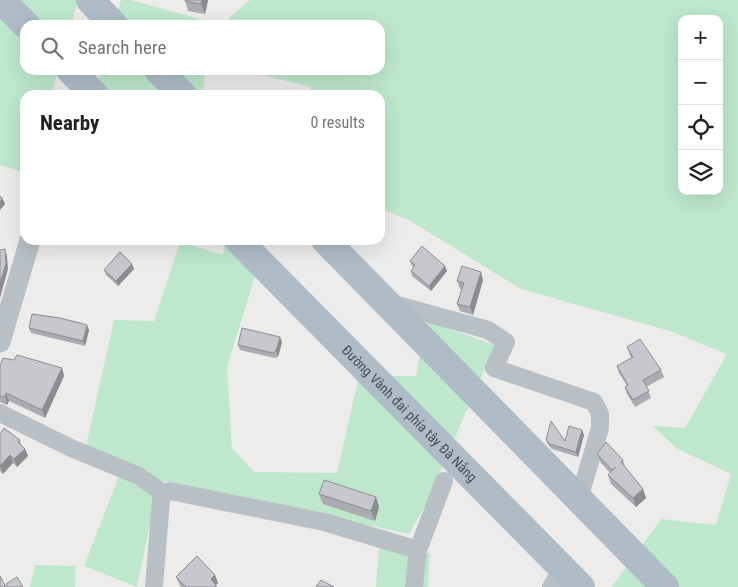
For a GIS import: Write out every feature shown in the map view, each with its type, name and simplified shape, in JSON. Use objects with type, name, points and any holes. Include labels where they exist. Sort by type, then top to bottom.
[{"type":"main road","points":[[1,0],[21,20]]},
{"type":"main road","points":[[163,75],[178,90]]},
{"type":"main road","name":"Đường Vành đai phía tây Đà Nẵng","points":[[243,245],[565,581]]},
{"type":"main road","points":[[330,245],[665,587]]},
{"type":"street","points":[[0,342],[29,245]]},
{"type":"street","points":[[386,302],[488,330],[506,342],[494,368],[594,402],[600,414],[600,428],[579,500]]},
{"type":"street","points":[[0,413],[70,448],[134,474],[164,494]]},
{"type":"street","points":[[414,587],[418,550],[444,481]]},
{"type":"street","points":[[154,587],[161,500],[164,494],[170,491],[324,522],[418,550]]},
{"type":"green space","points":[[0,0],[78,0],[72,20],[20,20],[20,75],[57,75],[52,90],[20,90],[20,171],[0,165]]},
{"type":"green space","points":[[121,0],[131,0],[203,20],[115,20]]},
{"type":"green space","points":[[250,0],[738,0],[738,587],[612,587],[661,519],[716,525],[731,474],[676,448],[653,426],[685,428],[727,354],[670,331],[521,289],[409,220],[385,210],[385,90],[311,90],[311,87],[263,75],[385,75],[385,20],[227,20]]},
{"type":"green space","points":[[100,75],[205,75],[203,90],[95,90]]},
{"type":"green space","points":[[179,245],[190,245],[223,255],[224,245],[228,245],[255,276],[227,367],[232,448],[254,472],[337,473],[359,376],[416,376],[426,321],[495,345],[427,502],[409,534],[159,480],[137,587],[84,566],[119,476],[85,451],[114,320],[154,321]]},
{"type":"green space","points":[[379,548],[430,553],[428,587],[376,587]]},
{"type":"green space","points":[[35,565],[76,566],[75,587],[30,587]]},
{"type":"building","points":[[185,0],[202,0],[201,4]]},
{"type":"building","points":[[422,246],[445,266],[429,286],[411,271],[415,265],[410,261]]},
{"type":"building","points":[[5,249],[6,263],[0,284],[0,250]]},
{"type":"building","points":[[120,252],[132,264],[116,281],[104,270]]},
{"type":"building","points":[[462,266],[481,272],[470,307],[457,304],[464,283],[457,281]]},
{"type":"building","points":[[32,314],[60,318],[87,325],[83,341],[29,328]]},
{"type":"building","points":[[242,328],[280,337],[276,351],[273,353],[238,345]]},
{"type":"building","points":[[640,339],[661,370],[643,380],[649,391],[633,400],[625,387],[628,385],[617,366],[633,357],[627,347]]},
{"type":"building","points":[[17,355],[62,368],[42,410],[6,393],[5,397],[0,396],[0,366],[3,358],[14,360]]},
{"type":"building","points":[[551,421],[565,441],[569,426],[582,430],[576,452],[550,444],[546,440]]},
{"type":"building","points":[[4,428],[20,440],[18,442],[25,449],[14,459],[10,455],[0,466],[0,434]]},
{"type":"building","points":[[606,442],[623,460],[621,462],[643,489],[633,498],[608,475],[616,467],[612,470],[597,454]]},
{"type":"building","points":[[324,480],[376,497],[371,511],[319,494]]},
{"type":"building","points":[[197,556],[215,575],[211,579],[216,585],[214,587],[186,587],[176,577]]},
{"type":"building","points":[[0,576],[6,587],[0,587]]},
{"type":"building","points":[[17,577],[23,587],[8,587],[6,584]]},
{"type":"building","points":[[321,580],[334,587],[316,587]]}]
